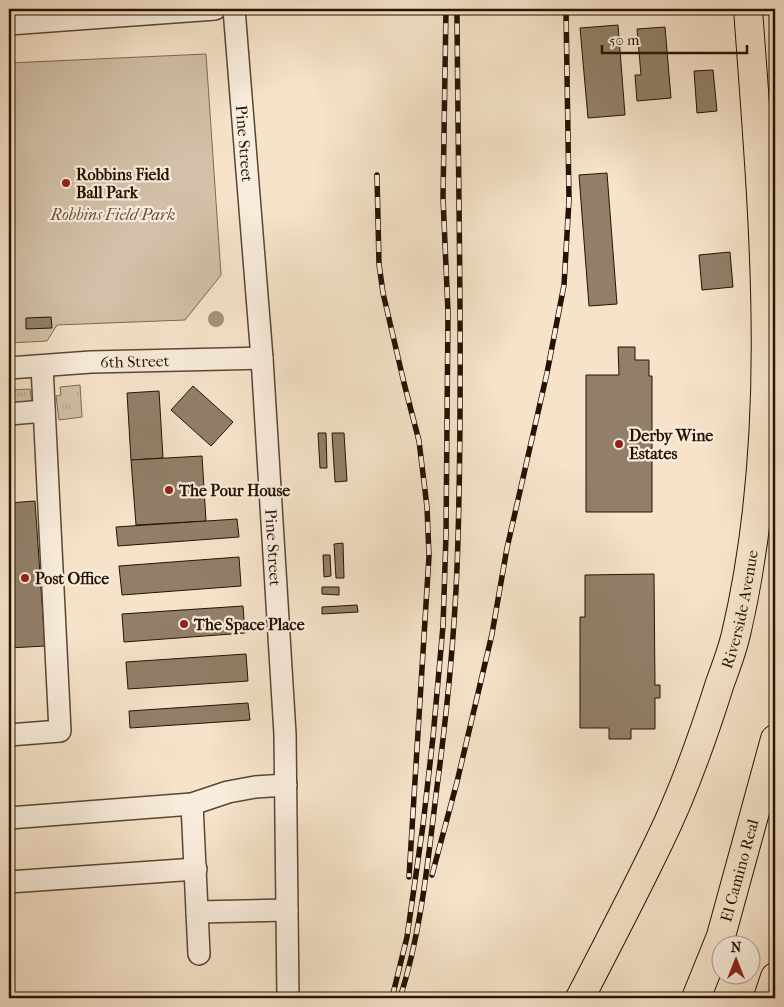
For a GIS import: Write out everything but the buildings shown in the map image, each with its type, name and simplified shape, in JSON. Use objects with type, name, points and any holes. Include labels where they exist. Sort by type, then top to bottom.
[{"type":"main road","name":"Riverside Avenue","points":[[580,998],[660,840],[703,736],[736,635],[755,547],[763,473],[768,376],[766,253],[748,9]]},
{"type":"main road","name":"El Camino Real","points":[[722,934],[775,739]]},
{"type":"main road","points":[[676,998],[712,948]]},
{"type":"main road","name":"El Camino Real","points":[[696,998],[712,958]]},
{"type":"main road","points":[[768,998],[775,976]]},
{"type":"street","points":[[9,24],[69,14],[215,9]]},
{"type":"street","name":"Pine Street","points":[[234,9],[262,358],[284,734],[288,998]]},
{"type":"street","name":"6th Street","points":[[9,368],[91,362],[262,358]]},
{"type":"street","points":[[9,735],[60,731],[42,366]]},
{"type":"street","points":[[9,414],[44,411]]},
{"type":"street","points":[[9,818],[192,804],[228,792],[255,787],[286,785]]},
{"type":"street","points":[[192,804],[199,954]]},
{"type":"street","points":[[9,882],[196,869]]},
{"type":"street","points":[[197,912],[287,910]]},
{"type":"green space","name":"Robbins Field Park","points":[[206,54],[221,275],[185,320],[57,325],[47,341],[9,343],[9,63]]},
{"type":"green space","points":[[80,385],[82,417],[59,420],[56,396],[61,395],[60,387]]},
{"type":"green space","points":[[30,389],[32,404],[21,409],[20,402],[9,403],[9,390]]},
{"type":"railway","points":[[392,998],[407,937],[423,825],[443,626],[446,535],[448,312],[443,198],[446,9]]},
{"type":"railway","points":[[400,998],[414,946],[427,867],[448,694],[455,600],[460,406],[457,9]]},
{"type":"railway","points":[[432,875],[457,782],[492,634],[507,548],[547,373],[564,285],[569,200],[566,9]]},
{"type":"railway","points":[[377,175],[379,264],[383,293],[419,441],[427,507],[429,556],[409,877]]},
{"type":"place","name":"Robbins Field Ball Park","points":[[66,183]]},
{"type":"place","name":"Derby Wine Estates","points":[[619,444]]},
{"type":"place","name":"The Pour House","points":[[169,490]]},
{"type":"place","name":"Post Office","points":[[25,578]]},
{"type":"place","name":"The Space Place","points":[[184,624]]}]
